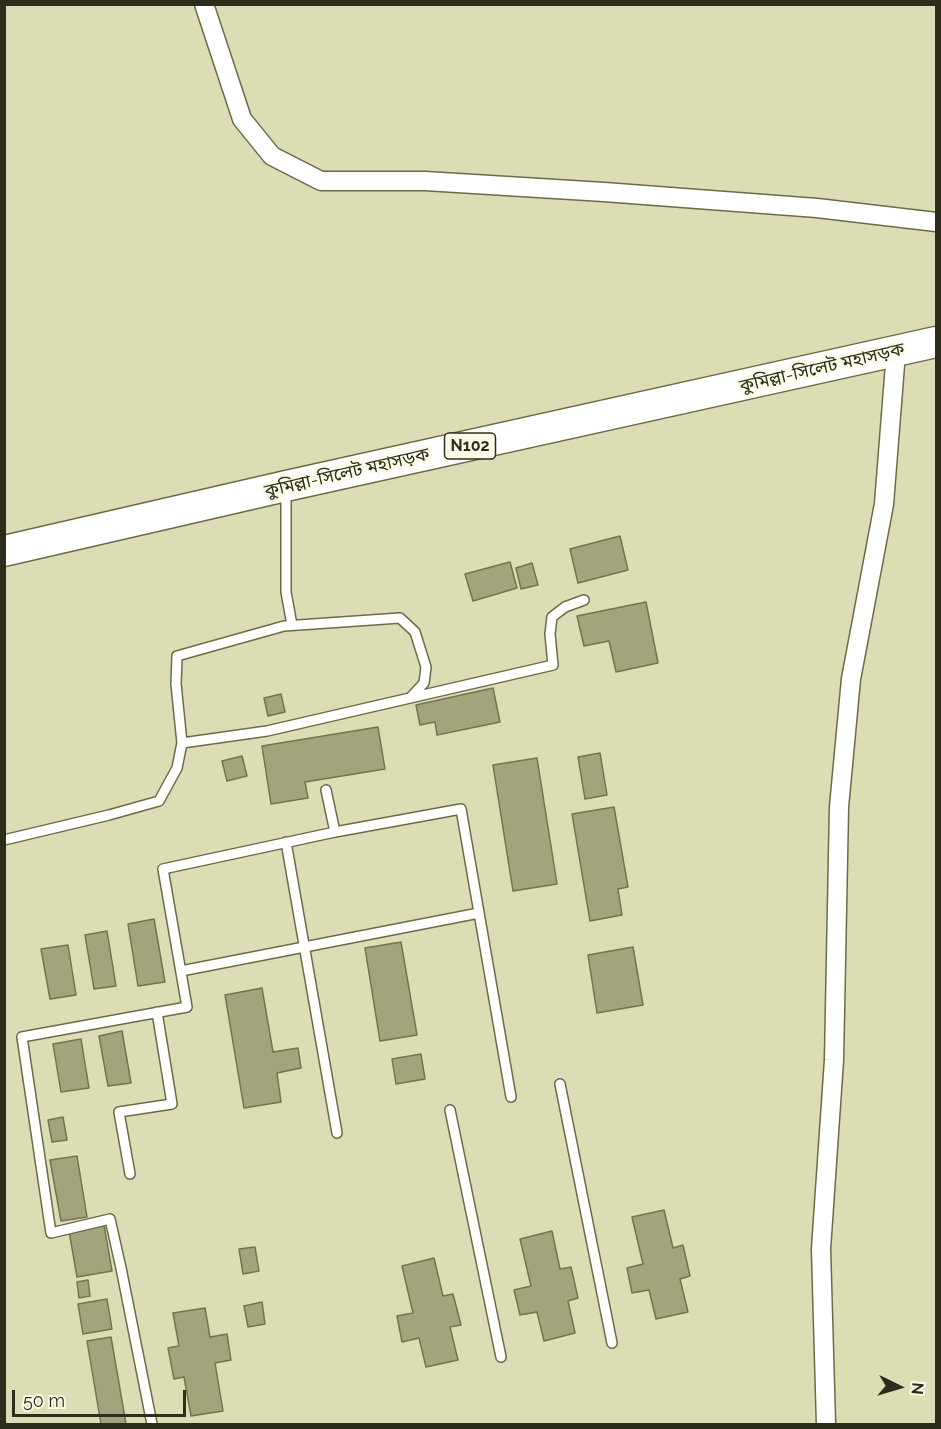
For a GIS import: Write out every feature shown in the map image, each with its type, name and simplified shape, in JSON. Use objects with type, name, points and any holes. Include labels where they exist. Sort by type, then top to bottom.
[{"type":"highway","name":"কুমিল্লা-সিলেট মহাসড়ক","points":[[4,551],[936,342]]},
{"type":"street","points":[[204,4],[242,119],[272,156],[321,181],[425,181],[604,192],[817,208],[936,222]]},
{"type":"street","points":[[826,1425],[821,1249],[834,1060],[839,807],[851,679],[884,504],[896,352]]},
{"type":"lane","points":[[286,486],[286,592],[292,625]]},
{"type":"lane","points":[[182,743],[267,731],[553,665],[550,634],[552,617],[565,607],[584,600]]},
{"type":"lane","points":[[4,840],[159,801],[177,768],[182,743],[176,684],[177,656],[284,626],[400,618],[415,632],[426,667],[424,683],[410,698]]},
{"type":"lane","points":[[326,790],[335,832]]},
{"type":"lane","points":[[152,1425],[110,1218],[51,1233],[22,1037],[187,1007],[163,869],[461,808],[511,1097]]},
{"type":"lane","points":[[286,842],[337,1133]]},
{"type":"lane","points":[[182,971],[479,913]]},
{"type":"lane","points":[[130,1174],[119,1112],[172,1104],[157,1012]]},
{"type":"lane","points":[[560,1084],[612,1343]]},
{"type":"lane","points":[[450,1110],[501,1357]]},
{"type":"building","points":[[620,536],[628,570],[578,583],[570,549]]},
{"type":"building","points":[[510,562],[517,588],[473,601],[465,574]]},
{"type":"building","points":[[532,563],[538,585],[521,589],[516,568]]},
{"type":"building","points":[[646,602],[658,663],[616,672],[609,641],[584,646],[577,616]]},
{"type":"building","points":[[493,688],[500,722],[437,735],[435,722],[420,725],[416,705]]},
{"type":"building","points":[[281,694],[285,712],[268,716],[264,698]]},
{"type":"building","points":[[378,727],[385,769],[305,782],[308,798],[271,804],[262,746]]},
{"type":"building","points":[[600,753],[607,795],[585,799],[578,757]]},
{"type":"building","points":[[242,756],[247,776],[227,781],[222,761]]},
{"type":"building","points":[[537,758],[557,884],[513,891],[493,765]]},
{"type":"building","points":[[614,807],[628,887],[618,889],[622,915],[590,921],[572,814]]},
{"type":"building","points":[[154,919],[165,982],[138,986],[128,924]]},
{"type":"building","points":[[107,931],[116,986],[94,989],[85,935]]},
{"type":"building","points":[[401,942],[417,1035],[380,1041],[365,948]]},
{"type":"building","points":[[68,945],[76,995],[50,999],[41,949]]},
{"type":"building","points":[[633,947],[643,1005],[597,1013],[588,955]]},
{"type":"building","points":[[262,988],[273,1052],[298,1048],[301,1068],[277,1073],[281,1102],[244,1108],[225,995]]},
{"type":"building","points":[[122,1031],[131,1083],[108,1086],[99,1036]]},
{"type":"building","points":[[81,1039],[89,1088],[61,1092],[53,1044]]},
{"type":"building","points":[[421,1054],[425,1079],[396,1084],[392,1059]]},
{"type":"building","points":[[63,1117],[67,1140],[52,1142],[48,1120]]},
{"type":"building","points":[[77,1156],[87,1217],[61,1221],[50,1160]]},
{"type":"building","points":[[664,1210],[673,1248],[683,1245],[690,1276],[680,1279],[688,1312],[656,1319],[649,1290],[632,1293],[627,1268],[643,1264],[632,1217]]},
{"type":"building","points":[[104,1225],[112,1271],[77,1277],[69,1231]]},
{"type":"building","points":[[552,1231],[560,1269],[571,1267],[578,1298],[568,1301],[575,1333],[544,1341],[537,1312],[520,1315],[514,1290],[531,1286],[520,1239]]},
{"type":"building","points":[[255,1247],[259,1271],[243,1274],[239,1249]]},
{"type":"building","points":[[434,1258],[443,1296],[453,1294],[461,1325],[450,1327],[458,1360],[426,1367],[419,1338],[402,1342],[397,1316],[413,1313],[402,1266]]},
{"type":"building","points":[[88,1280],[90,1296],[79,1298],[77,1282]]},
{"type":"building","points":[[107,1299],[112,1329],[83,1334],[78,1304]]},
{"type":"building","points":[[262,1302],[265,1324],[248,1327],[244,1306]]},
{"type":"building","points":[[205,1308],[210,1337],[227,1334],[231,1360],[215,1363],[223,1411],[191,1416],[184,1377],[174,1379],[168,1348],[179,1346],[173,1313]]},
{"type":"building","points":[[111,1337],[126,1424],[101,1424],[87,1341]]}]
